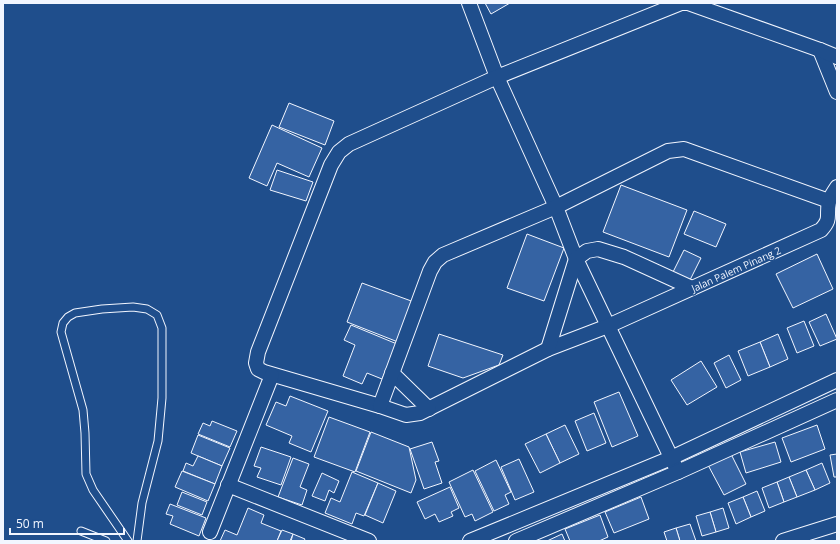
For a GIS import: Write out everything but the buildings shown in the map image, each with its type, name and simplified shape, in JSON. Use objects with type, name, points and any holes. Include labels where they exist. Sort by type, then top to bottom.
[{"type":"street","points":[[469,3],[496,77],[556,207],[576,259],[678,472]]},
{"type":"street","points":[[496,77],[681,3],[688,3],[837,57]]},
{"type":"street","points":[[820,50],[837,92]]},
{"type":"street","name":"Jalan Palem Pinang 2","points":[[496,77],[349,144],[339,152],[331,165],[258,352],[256,363],[258,369],[272,375],[406,415],[414,415],[429,409],[548,349],[608,326],[821,230],[829,217],[829,201],[837,187]]},
{"type":"street","points":[[380,406],[430,271],[435,262],[443,255],[556,207],[668,151],[676,149],[684,150],[829,201]]},
{"type":"street","points":[[548,349],[576,259],[587,251],[598,249],[624,257],[692,288]]},
{"type":"street","points":[[392,373],[429,409]]},
{"type":"street","points":[[210,532],[272,375]]},
{"type":"street","points":[[470,541],[671,458],[837,380]]},
{"type":"street","points":[[516,541],[678,472],[837,400]]},
{"type":"street","points":[[228,485],[369,541]]},
{"type":"street","points":[[783,541],[837,524]]},
{"type":"lane","points":[[128,541],[93,490],[86,474],[83,410],[61,332],[63,323],[68,317],[75,313],[102,309],[133,307],[147,309],[157,315],[162,328],[162,398],[158,441],[142,503],[137,541]]},
{"type":"lane","points":[[81,531],[106,541]]}]
